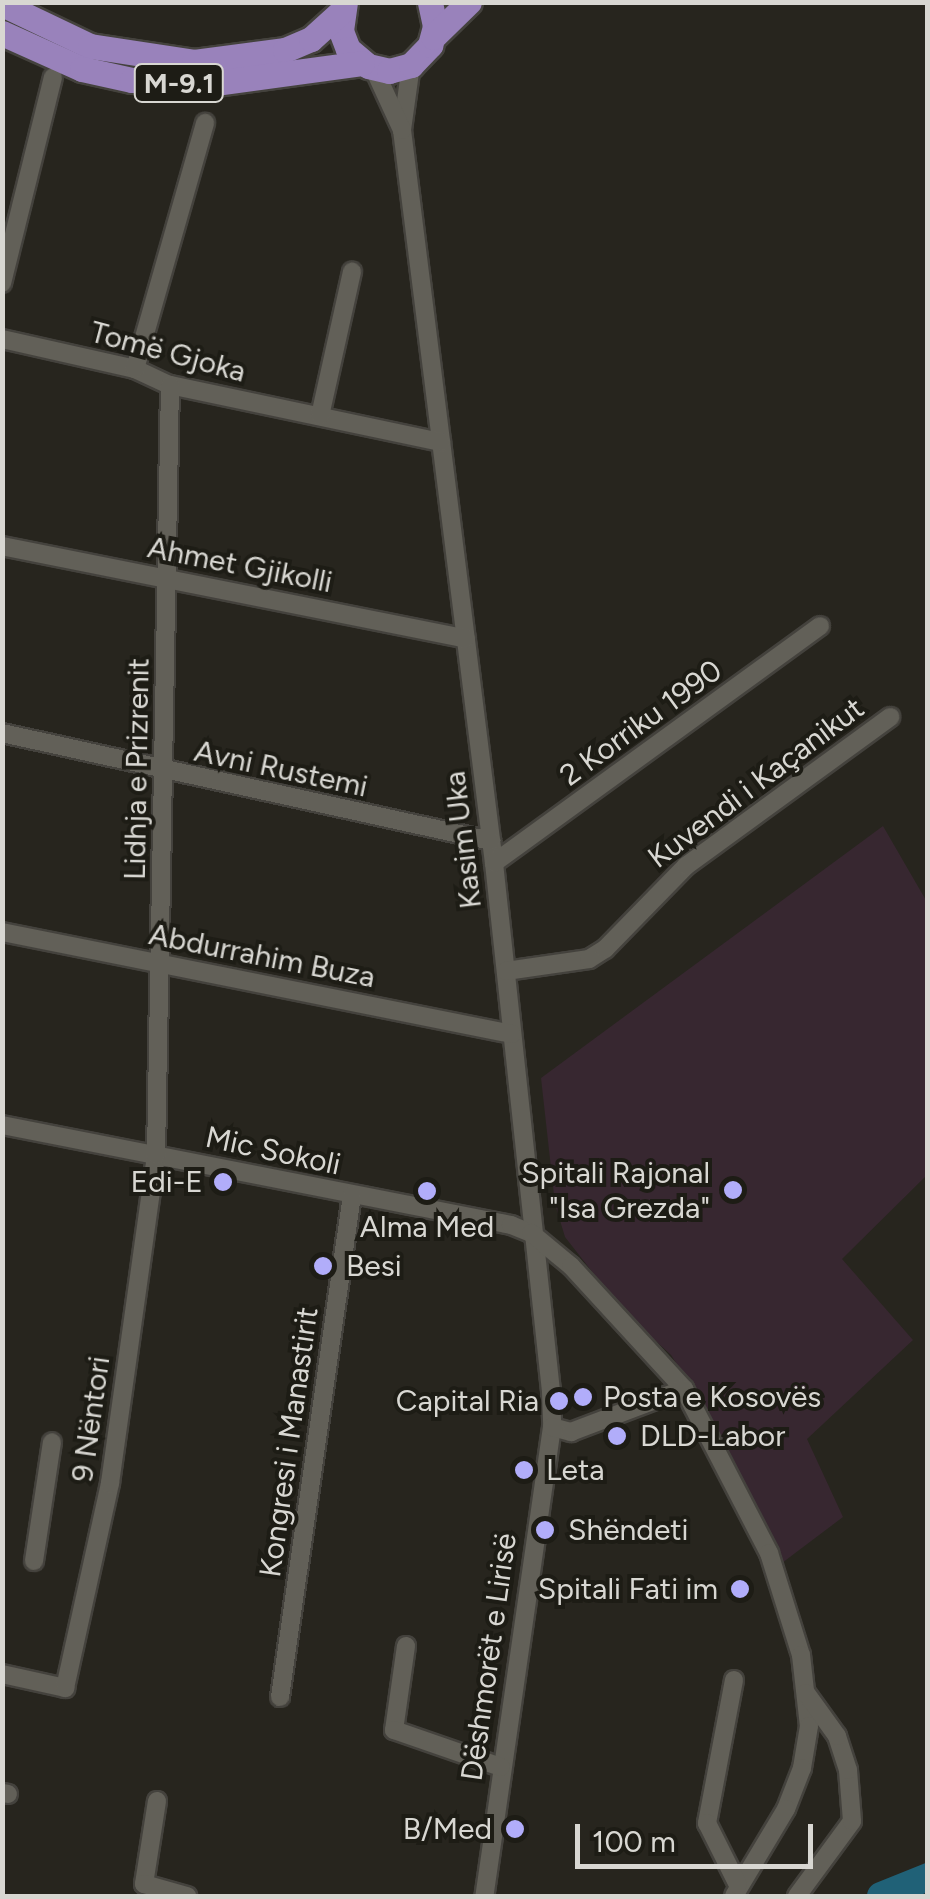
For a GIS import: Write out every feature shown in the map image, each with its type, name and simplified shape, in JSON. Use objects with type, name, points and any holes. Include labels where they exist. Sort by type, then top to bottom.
[{"type":"main road","points":[[430,2],[434,36]]},
{"type":"main road","points":[[412,64],[468,2]]},
{"type":"main road","name":"M-9.1","points":[[2,4],[90,46],[194,62],[285,50],[311,39],[344,7]]},
{"type":"main road","name":"M-9.1","points":[[344,7],[343,40],[368,66]]},
{"type":"main road","name":"M-9.1","points":[[2,34],[82,69],[132,80],[214,83],[412,64]]},
{"type":"street","points":[[402,130],[412,64]]},
{"type":"street","points":[[368,66],[402,130]]},
{"type":"street","points":[[2,283],[53,77]]},
{"type":"street","points":[[134,370],[204,123]]},
{"type":"street","name":"Kasim Uka","points":[[402,130],[492,841],[532,1233]]},
{"type":"street","points":[[320,416],[352,272]]},
{"type":"street","name":"Tomë Gjoka","points":[[2,339],[134,370],[170,385],[441,442]]},
{"type":"street","name":"Lidhja e Prizrenit","points":[[156,1155],[164,964],[162,772],[170,385]]},
{"type":"street","name":"Ahmet Gjikolli","points":[[2,546],[466,639]]},
{"type":"street","name":"2 Korriku 1990","points":[[494,864],[820,626]]},
{"type":"street","name":"Kuvendi i Kaçanikut","points":[[506,971],[589,960],[605,949],[686,866],[890,718]]},
{"type":"street","name":"Avni Rustemi","points":[[2,733],[162,772],[492,841]]},
{"type":"street","name":"Abdurrahim Buza","points":[[2,932],[512,1034]]},
{"type":"street","name":"Mic Sokoli","points":[[2,1125],[532,1233]]},
{"type":"street","name":"9 Nëntori","points":[[2,1674],[65,1688],[110,1483],[156,1155]]},
{"type":"street","name":"Kongresi i Manastirit","points":[[280,1696],[352,1195]]},
{"type":"street","points":[[532,1233],[571,1266],[684,1389],[768,1553],[806,1693],[809,1726],[802,1768],[777,1825],[736,1891]]},
{"type":"street","name":"Dëshmorët e Lirisë","points":[[484,1896],[552,1426],[532,1233]]},
{"type":"street","points":[[552,1426],[571,1432],[684,1389]]},
{"type":"street","name":"9 Nëntori","points":[[34,1561],[52,1442]]},
{"type":"street","points":[[406,1646],[394,1730],[501,1767]]},
{"type":"street","points":[[734,1680],[706,1823],[736,1891]]},
{"type":"street","points":[[797,1896],[852,1821],[848,1770],[837,1736],[806,1693]]},
{"type":"street","points":[[157,1801],[144,1884],[187,1896]]},
{"type":"shaded area","name":"Spitali Rajonal \"Isa Grezda\"","points":[[883,826],[927,902],[927,1175],[842,1259],[913,1340],[807,1439],[843,1517],[782,1563],[709,1415],[671,1355],[622,1310],[565,1237],[555,1204],[541,1078]]},
{"type":"waterway","points":[[881,1896],[928,1877]]},
{"type":"place","name":"Edi-E","points":[[223,1182]]},
{"type":"place","name":"Spitali Rajonal \"Isa Grezda\"","points":[[733,1190]]},
{"type":"place","name":"Alma Med","points":[[427,1191]]},
{"type":"place","name":"Besi","points":[[323,1266]]},
{"type":"place","name":"Posta e Kosovës","points":[[583,1397]]},
{"type":"place","name":"Capital Ria","points":[[559,1401]]},
{"type":"place","name":"DLD-Labor","points":[[617,1436]]},
{"type":"place","name":"Leta","points":[[524,1470]]},
{"type":"place","name":"Shëndeti","points":[[545,1530]]},
{"type":"place","name":"Spitali Fati im","points":[[740,1589]]},
{"type":"place","name":"B/Med","points":[[515,1829]]}]
